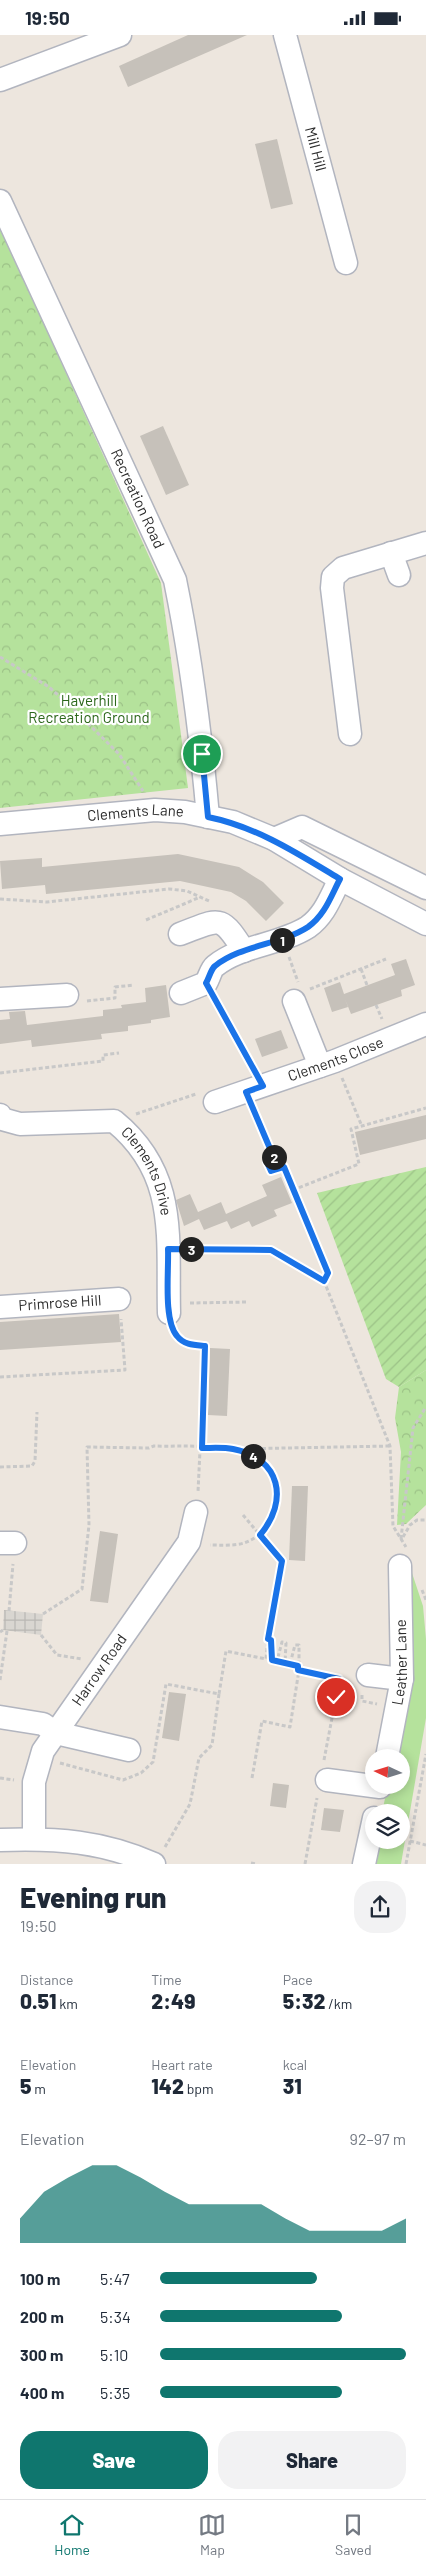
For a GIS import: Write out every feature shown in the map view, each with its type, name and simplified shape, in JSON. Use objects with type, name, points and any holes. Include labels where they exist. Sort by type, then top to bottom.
[{"type":"street","points":[[0,80],[120,35]]},
{"type":"street","name":"Mill Hill","points":[[285,35],[346,263]]},
{"type":"street","name":"Recreation Road","points":[[0,201],[175,580],[185,627],[202,754],[208,817]]},
{"type":"street","points":[[350,734],[332,588],[333,577],[343,568],[426,543]]},
{"type":"street","points":[[391,553],[399,575]]},
{"type":"street","name":"Clements Lane","points":[[0,824],[155,810],[233,822],[274,839],[340,879],[426,923]]},
{"type":"street","points":[[274,839],[302,827],[426,888]]},
{"type":"street","points":[[181,993],[206,983],[214,966],[239,954],[282,941],[309,926],[323,913],[340,879]]},
{"type":"street","points":[[180,934],[210,923],[228,926],[239,954]]},
{"type":"street","points":[[0,999],[67,995]]},
{"type":"street","points":[[298,996],[320,1066]]},
{"type":"street","name":"Clements Close","points":[[215,1103],[320,1066],[426,1024]]},
{"type":"street","name":"Clements Drive","points":[[0,1115],[2,1119],[20,1124],[114,1121],[129,1133],[146,1156],[165,1199],[169,1308]]},
{"type":"street","name":"Primrose Hill","points":[[0,1307],[120,1299]]},
{"type":"street","name":"Harrow Road","points":[[34,1839],[34,1782],[40,1758],[189,1542],[196,1512]]},
{"type":"street","name":"Leather Lane","points":[[389,1749],[402,1679],[405,1558]]},
{"type":"street","points":[[359,1682],[402,1679]]},
{"type":"street","points":[[0,1717],[43,1724],[56,1733],[129,1750]]},
{"type":"street","points":[[327,1780],[365,1784]]},
{"type":"street","points":[[0,1840],[34,1839],[92,1843],[131,1854],[159,1858]]},
{"type":"street","points":[[364,1864],[367,1849]]},
{"type":"path","points":[[0,657],[49,687],[82,717],[119,754],[155,810]]},
{"type":"path","points":[[0,899],[47,902],[169,889],[186,891],[224,906],[228,926]]},
{"type":"path","points":[[146,920],[198,897]]},
{"type":"path","points":[[298,996],[386,959]]},
{"type":"path","points":[[361,969],[367,985]]},
{"type":"path","points":[[206,983],[254,1089],[274,1158],[267,1162],[271,1171],[284,1167],[328,1273],[324,1281]]},
{"type":"path","points":[[67,995],[67,1003],[115,998],[115,987],[134,985]]},
{"type":"path","points":[[0,1073],[103,1061],[103,1055],[119,1053]]},
{"type":"path","points":[[148,1110],[202,1092],[215,1103]]},
{"type":"path","points":[[348,1092],[361,1124]]},
{"type":"path","points":[[293,1190],[358,1164],[351,1129],[361,1124],[426,1108]]},
{"type":"path","points":[[168,1249],[271,1250],[324,1281],[390,1446],[393,1526],[401,1539]]},
{"type":"path","points":[[0,1377],[126,1370],[120,1299]]},
{"type":"path","points":[[196,1512],[202,1448],[205,1346],[189,1345],[177,1337],[170,1325],[169,1308],[248,1302]]},
{"type":"path","points":[[405,1558],[401,1539],[413,1428],[426,1407]]},
{"type":"path","points":[[0,1467],[32,1466],[35,1461],[37,1412]]},
{"type":"path","points":[[43,1614],[82,1589],[89,1525],[87,1447],[233,1449],[390,1446]]},
{"type":"path","points":[[189,1542],[216,1545],[242,1543],[260,1535],[273,1518],[277,1508],[278,1493],[276,1481],[260,1460],[233,1449]]},
{"type":"path","points":[[243,1515],[282,1561],[266,1659]]},
{"type":"path","points":[[401,1539],[410,1525],[417,1520],[426,1520]]},
{"type":"path","points":[[8,1543],[9,1611]]},
{"type":"path","points":[[0,1680],[3,1631]]},
{"type":"path","points":[[40,1635],[57,1655],[80,1659]]},
{"type":"path","points":[[268,1639],[271,1640],[274,1661]]},
{"type":"path","points":[[274,1661],[282,1642],[286,1643],[285,1663]]},
{"type":"path","points":[[252,1777],[262,1721],[290,1727],[298,1668],[299,1645],[295,1645],[290,1664]]},
{"type":"path","points":[[159,1858],[190,1804],[199,1758],[212,1745],[226,1651],[290,1664],[339,1679],[359,1682]]},
{"type":"path","points":[[339,1679],[336,1697],[340,1697],[359,1682]]},
{"type":"path","points":[[352,1681],[359,1682],[353,1700],[350,1699],[352,1681]]},
{"type":"path","points":[[359,1682],[362,1701],[397,1708]]},
{"type":"path","points":[[40,1758],[115,1779],[130,1779],[142,1773],[153,1762],[166,1684],[220,1694]]},
{"type":"path","points":[[426,1754],[410,1841],[426,1845]]},
{"type":"path","points":[[406,1864],[409,1849]]},
{"type":"path","points":[[251,1863],[256,1864]]},
{"type":"green space","name":"Haverhill Recreation Ground","points":[[0,227],[161,583],[188,788],[0,808]]},
{"type":"green space","points":[[426,1167],[426,1370],[399,1387],[386,1379],[317,1193]]},
{"type":"green space","points":[[426,1370],[426,1505],[406,1524],[397,1525],[401,1452],[395,1418],[399,1387]]},
{"type":"green space","points":[[411,1570],[423,1606],[426,1639],[426,1718],[410,1811],[410,1804],[384,1804],[386,1794],[410,1794],[410,1749],[395,1749],[406,1574]]},
{"type":"green space","points":[[374,1849],[404,1849],[401,1864],[371,1864]]},
{"type":"shaded area","points":[[4,1610],[43,1614],[41,1635],[3,1630]]},
{"type":"building","points":[[188,35],[247,35],[128,87],[119,66]]},
{"type":"building","points":[[277,139],[293,204],[271,209],[255,144]]},
{"type":"building","points":[[163,426],[189,485],[166,495],[140,436]]},
{"type":"building","points":[[178,854],[239,867],[263,882],[284,903],[266,921],[246,901],[231,892],[180,881],[46,894],[45,885],[2,889],[0,861],[42,858],[42,867]]},
{"type":"building","points":[[406,959],[415,985],[401,990],[402,996],[351,1014],[345,999],[348,1007],[332,1012],[324,988],[340,982],[344,994],[395,975],[391,964]]},
{"type":"building","points":[[166,985],[170,1017],[151,1020],[151,1023],[128,1026],[128,1031],[101,1034],[102,1039],[32,1047],[31,1040],[0,1044],[0,1020],[10,1019],[9,1012],[25,1011],[27,1025],[103,1016],[103,1010],[122,1008],[121,1005],[146,1002],[145,988]]},
{"type":"building","points":[[281,1030],[288,1048],[262,1057],[255,1039]]},
{"type":"building","points":[[426,1115],[426,1139],[360,1155],[355,1132]]},
{"type":"building","points":[[281,1177],[292,1203],[274,1210],[277,1216],[252,1227],[249,1221],[231,1229],[227,1221],[204,1230],[199,1219],[184,1226],[176,1200],[190,1194],[198,1212],[221,1202],[226,1214],[267,1196],[262,1185]]},
{"type":"building","points":[[119,1314],[121,1342],[0,1350],[0,1322]]},
{"type":"building","points":[[210,1348],[230,1349],[227,1416],[208,1415]]},
{"type":"building","points":[[292,1486],[308,1486],[305,1561],[289,1560]]},
{"type":"building","points":[[100,1531],[118,1534],[108,1603],[90,1601]]},
{"type":"building","points":[[169,1692],[186,1694],[179,1741],[162,1738]]},
{"type":"building","points":[[273,1783],[289,1785],[286,1808],[270,1806]]},
{"type":"building","points":[[324,1808],[344,1810],[340,1832],[321,1830]]},
{"type":"route","points":[[202,754],[208,817],[233,822],[274,839],[340,879],[323,913],[309,926],[282,941],[244,951],[214,966],[206,983],[263,1086],[246,1092],[274,1158],[267,1162],[271,1171],[284,1167],[328,1273],[324,1281],[271,1250],[168,1249],[170,1325],[177,1337],[182,1341],[189,1345],[205,1346],[202,1448],[233,1449],[250,1455],[260,1460],[276,1481],[278,1493],[277,1508],[273,1518],[260,1535],[282,1561],[268,1639],[271,1640],[272,1660],[298,1666],[298,1670],[339,1679],[336,1697]]}]
